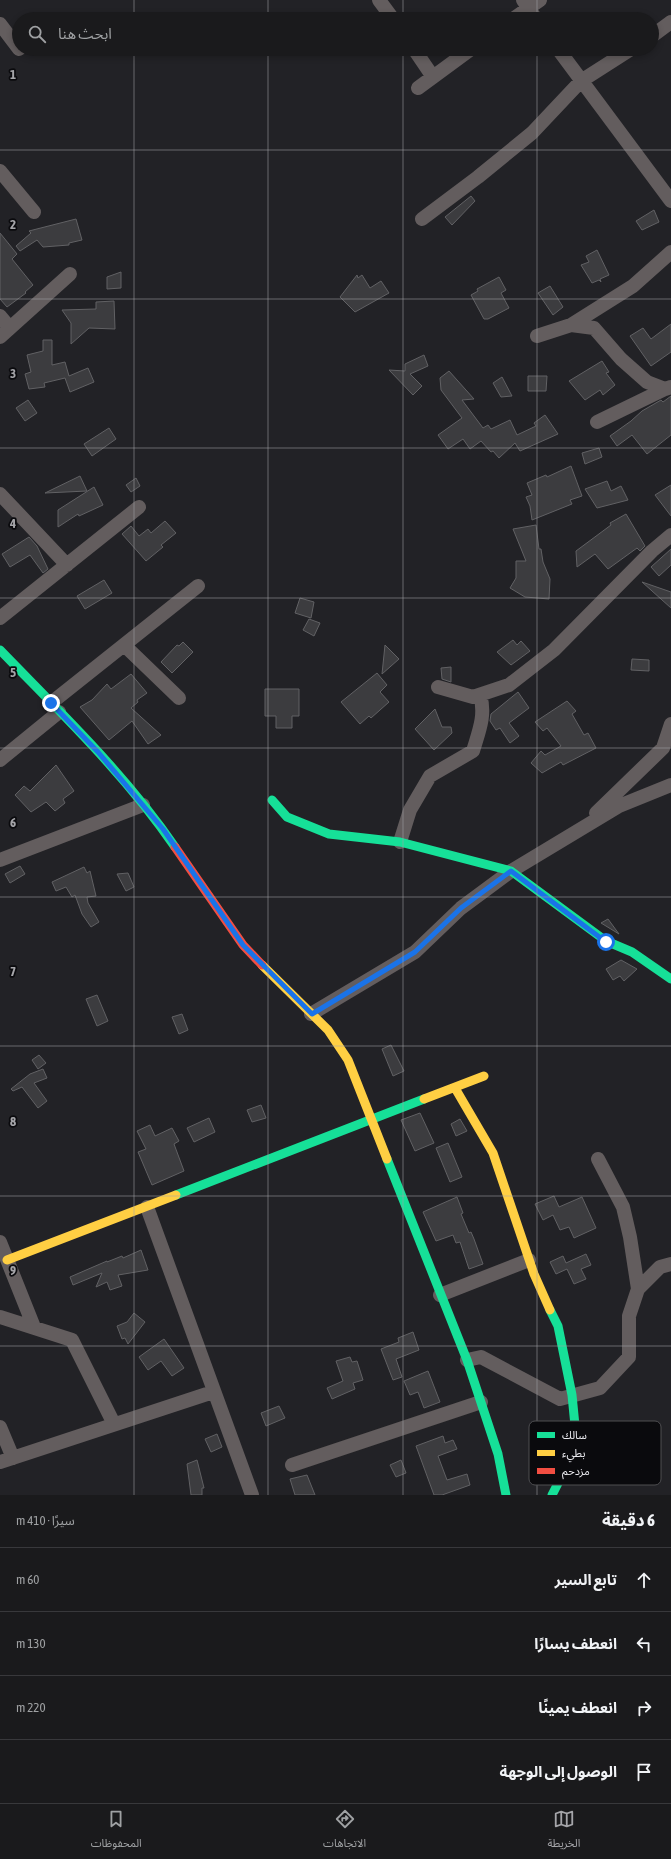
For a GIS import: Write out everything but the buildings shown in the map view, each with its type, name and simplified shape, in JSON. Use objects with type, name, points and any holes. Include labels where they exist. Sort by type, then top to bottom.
[{"type":"street","points":[[379,0],[388,12]]},
{"type":"street","points":[[529,9],[540,0]]},
{"type":"street","points":[[659,31],[671,22]]},
{"type":"street","points":[[0,24],[12,40]]},
{"type":"street","points":[[419,56],[433,77]]},
{"type":"street","points":[[418,88],[462,56]]},
{"type":"street","points":[[563,56],[671,201]]},
{"type":"street","points":[[422,219],[478,177],[532,133],[581,81],[620,56]]},
{"type":"street","points":[[0,171],[34,212]]},
{"type":"street","points":[[537,336],[571,325],[633,286],[671,252]]},
{"type":"street","points":[[0,316],[5,333],[70,274]]},
{"type":"street","points":[[571,325],[594,328],[621,359],[647,382],[668,388]]},
{"type":"street","points":[[597,422],[668,388]]},
{"type":"street","points":[[0,494],[66,565]]},
{"type":"street","points":[[0,618],[139,507]]},
{"type":"street","points":[[438,687],[473,697],[509,685],[554,650],[652,551],[671,535]]},
{"type":"street","points":[[0,760],[55,707],[124,645],[198,586]]},
{"type":"street","points":[[124,645],[179,698]]},
{"type":"street","points":[[0,650],[98,752],[143,805],[163,829],[243,945],[328,1030],[348,1060],[467,1360],[498,1454],[506,1495]]},
{"type":"street","points":[[400,842],[410,810],[430,776],[472,751],[480,728],[484,707],[480,695]]},
{"type":"street","points":[[579,830],[663,748],[671,724]]},
{"type":"street","points":[[312,1014],[415,952],[461,908],[511,871],[619,806],[671,785]]},
{"type":"street","points":[[272,800],[287,817],[329,834],[400,842],[511,871],[606,942],[632,952],[671,979]]},
{"type":"street","points":[[0,860],[143,805]]},
{"type":"street","points":[[7,1260],[484,1076]]},
{"type":"street","points":[[455,1088],[493,1153],[534,1274],[558,1326],[572,1395],[575,1421]]},
{"type":"street","points":[[467,1360],[481,1357],[560,1399],[600,1388],[630,1357],[630,1316],[638,1289],[630,1237],[623,1207],[598,1159]]},
{"type":"street","points":[[147,1207],[213,1392],[252,1495]]},
{"type":"street","points":[[0,1242],[34,1327]]},
{"type":"street","points":[[440,1294],[529,1260]]},
{"type":"street","points":[[638,1289],[660,1267],[671,1264]]},
{"type":"street","points":[[0,1317],[72,1340],[114,1424]]},
{"type":"street","points":[[0,1427],[6,1460],[213,1392]]},
{"type":"street","points":[[292,1465],[481,1402]]},
{"type":"street","points":[[552,1495],[557,1485]]},
{"type":"traffic: fast","points":[[0,650],[114,769],[156,820],[175,847]]},
{"type":"traffic: fast","points":[[272,800],[287,817],[329,834],[400,842],[511,871],[606,941],[632,952],[671,979]]},
{"type":"traffic: fast","points":[[176,1195],[424,1099]]},
{"type":"traffic: fast","points":[[387,1159],[467,1360],[498,1454],[506,1495]]},
{"type":"traffic: fast","points":[[550,1310],[558,1326],[572,1395],[575,1421]]},
{"type":"traffic: fast","points":[[552,1495],[557,1485]]},
{"type":"traffic: slow","points":[[262,965],[328,1030],[348,1060],[387,1159]]},
{"type":"traffic: slow","points":[[424,1099],[484,1076]]},
{"type":"traffic: slow","points":[[455,1088],[493,1153],[534,1274],[550,1310]]},
{"type":"traffic: slow","points":[[7,1260],[176,1195]]},
{"type":"traffic: jam","points":[[175,847],[243,945],[262,965]]},
{"type":"route","points":[[51,703],[98,752],[163,829],[243,945],[292,996],[312,1014],[415,952],[461,908],[511,871],[606,942]]}]
